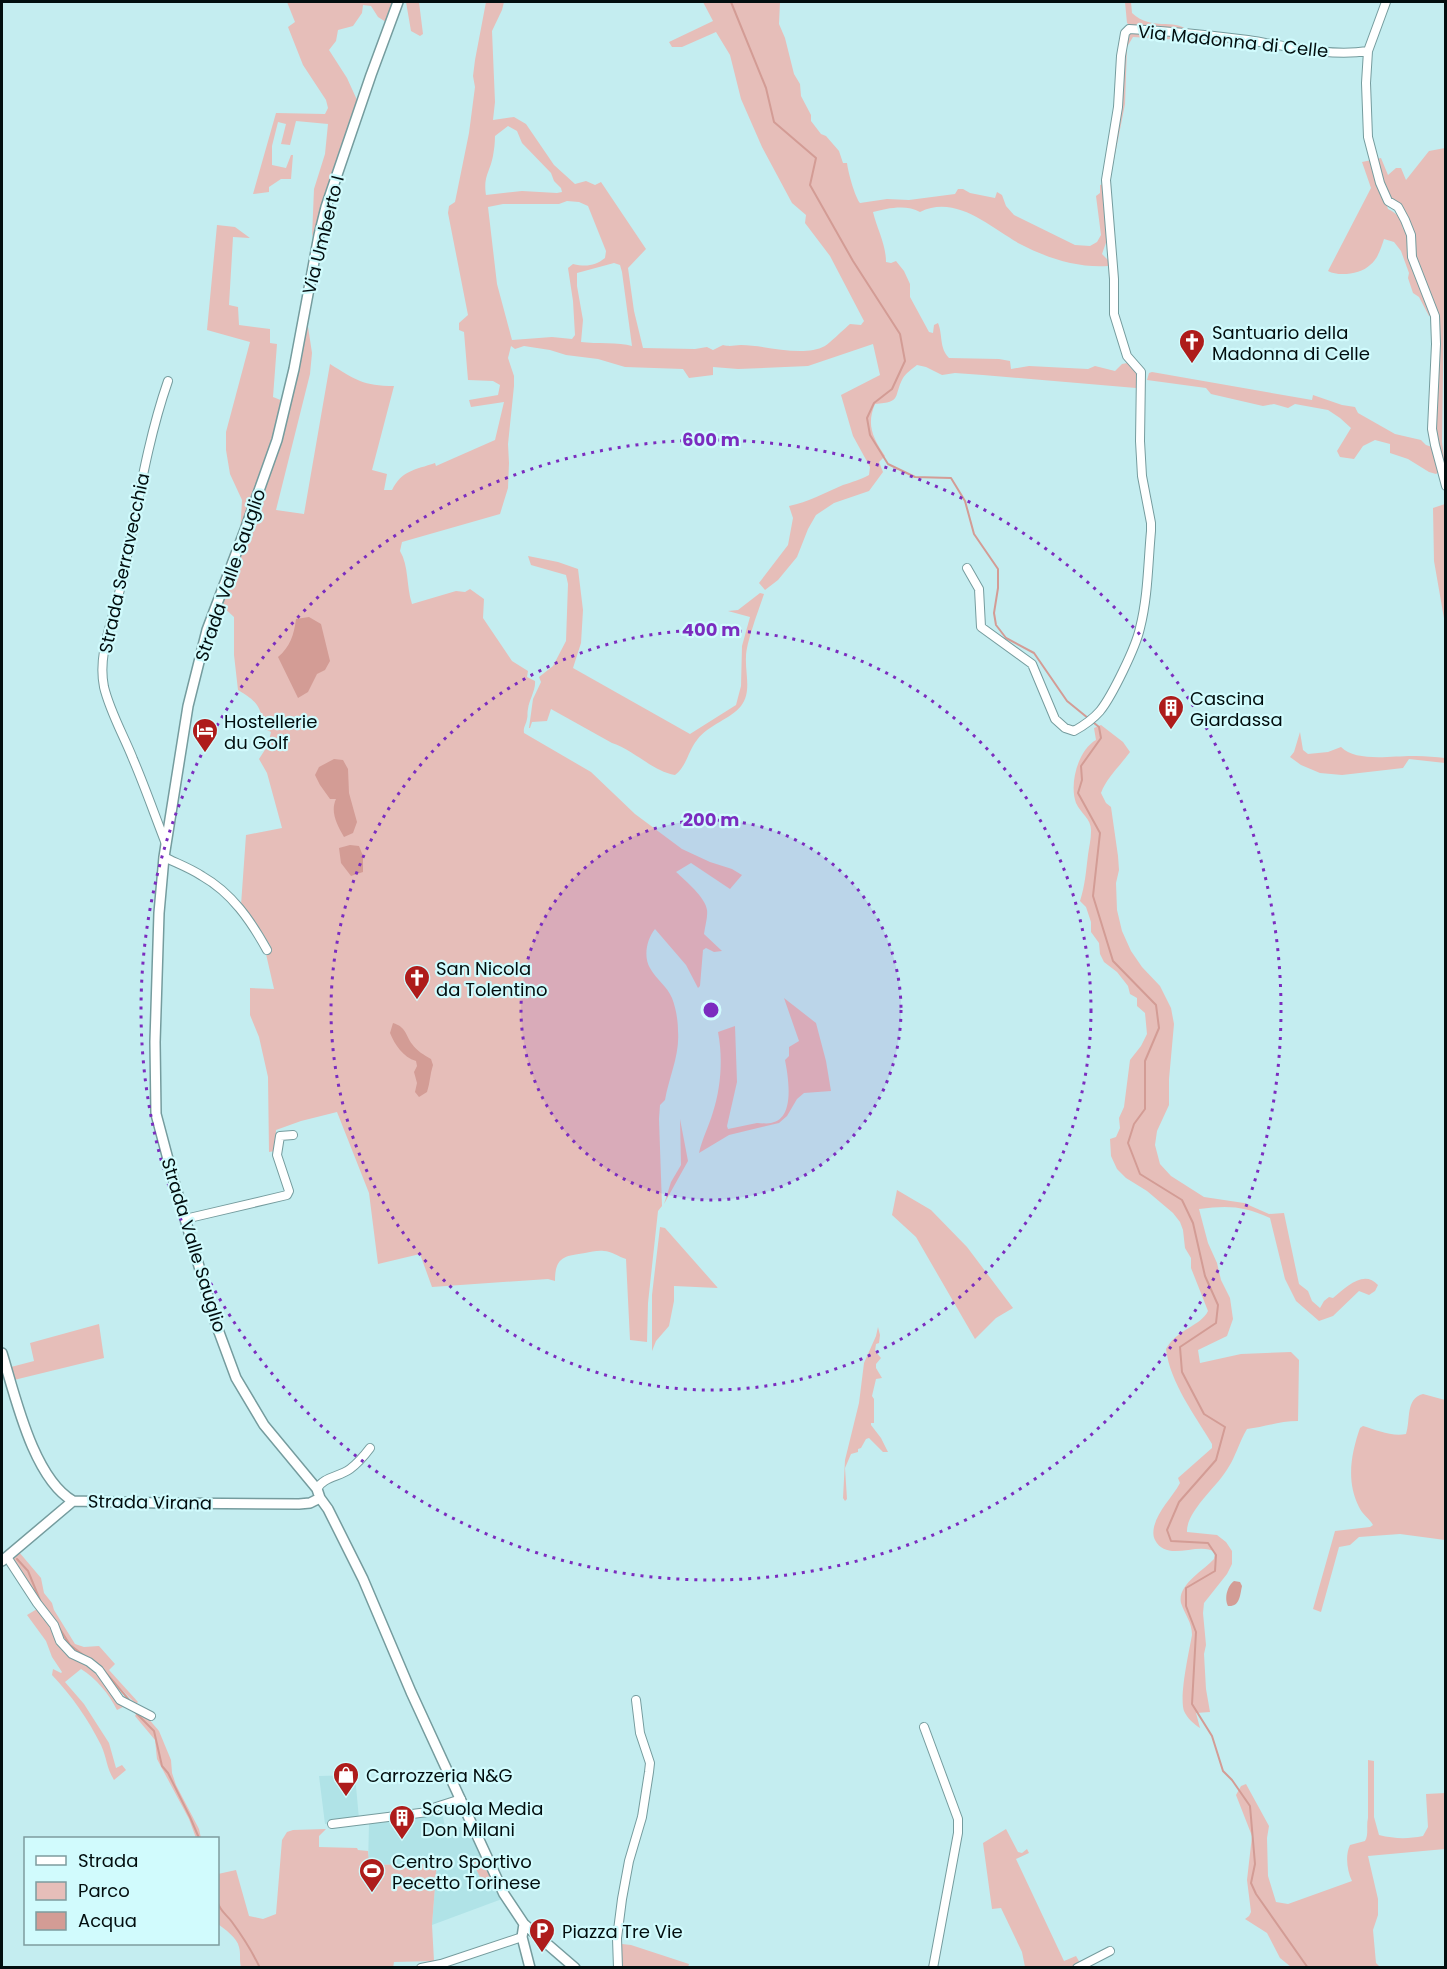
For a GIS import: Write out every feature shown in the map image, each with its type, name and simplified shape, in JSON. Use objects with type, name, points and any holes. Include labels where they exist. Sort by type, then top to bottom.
[{"type":"street","name":"Via Umberto I","points":[[277,440],[294,369],[326,207],[398,2]]},
{"type":"street","points":[[1386,2],[1368,51],[1366,83],[1368,137],[1380,183],[1388,201],[1398,207],[1411,235],[1412,257],[1435,316],[1432,429],[1434,445],[1446,486]]},
{"type":"street","name":"Via Madonna di Celle","points":[[967,568],[979,589],[981,627],[1032,664],[1055,719],[1065,728],[1074,731],[1099,713],[1120,676],[1140,629],[1148,572],[1151,523],[1142,476],[1141,372],[1127,356],[1114,314],[1114,279],[1106,180],[1118,107],[1121,56],[1125,33],[1129,29],[1199,34],[1325,52],[1368,51]]},
{"type":"street","name":"Strada Serravecchia","points":[[166,844],[104,687],[103,662],[121,587],[150,439],[168,381]]},
{"type":"street","name":"Strada Valle Sauglio","points":[[277,440],[207,630],[188,706],[164,857],[159,913],[156,1114],[216,1324],[236,1378],[264,1425],[319,1494],[328,1509],[363,1579],[411,1692],[504,1894],[524,1924],[575,1968]]},
{"type":"street","points":[[164,857],[203,876],[231,898],[253,925],[267,950]]},
{"type":"street","points":[[185,1219],[287,1196],[289,1191],[277,1155],[280,1137],[293,1135]]},
{"type":"street","points":[[2,1353],[29,1440],[54,1483],[64,1495],[73,1501]]},
{"type":"street","points":[[319,1494],[319,1485],[352,1468],[370,1448]]},
{"type":"street","name":"Strada Virana","points":[[4,1559],[73,1501],[299,1504],[310,1503],[319,1494]]},
{"type":"street","points":[[4,1559],[54,1625],[60,1641],[72,1654],[99,1670],[120,1700],[151,1716]]},
{"type":"street","points":[[618,1968],[617,1938],[622,1899],[650,1772],[650,1763],[640,1733],[636,1700]]},
{"type":"street","points":[[924,1727],[958,1819],[958,1833],[933,1968]]},
{"type":"street","points":[[332,1824],[428,1812],[461,1799]]},
{"type":"street","points":[[524,1924],[522,1937],[530,1968]]},
{"type":"street","points":[[421,1968],[441,1964],[522,1937]]},
{"type":"street","points":[[1077,1968],[1110,1951]]},
{"type":"shaded area","points":[[355,1775],[359,1819],[325,1824],[319,1776]]},
{"type":"shaded area","points":[[442,1812],[446,1832],[463,1826],[468,1827],[502,1899],[432,1925],[437,1861],[425,1864],[368,1865],[369,1824]]},
{"type":"green space","points":[[287,2],[396,2],[386,22],[378,17],[371,6],[363,5],[362,13],[353,26],[338,30],[336,41],[329,50],[347,78],[357,100],[312,237],[314,189],[325,154],[328,124],[296,121],[290,145],[281,144],[286,124],[278,122],[272,146],[272,165],[286,168],[293,155],[291,179],[281,179],[269,187],[269,192],[253,194],[276,113],[325,114],[328,108],[326,100],[303,65],[288,27],[295,22]]},
{"type":"green space","points":[[406,2],[419,2],[423,34],[420,36],[411,31]]},
{"type":"green space","points":[[486,2],[504,2],[492,31],[495,102],[493,120],[514,117],[526,124],[554,165],[575,184],[586,181],[595,185],[601,182],[646,249],[628,268],[634,311],[643,348],[695,349],[707,347],[713,350],[723,345],[741,345],[806,351],[825,346],[850,324],[861,325],[864,321],[830,256],[805,223],[806,215],[792,203],[762,147],[741,99],[730,55],[716,32],[682,47],[672,47],[669,42],[713,21],[703,2],[780,2],[779,24],[794,74],[800,84],[801,96],[811,115],[811,121],[839,151],[843,163],[847,163],[860,203],[955,194],[958,189],[995,198],[997,192],[1002,195],[1006,206],[1014,215],[1075,245],[1090,246],[1097,242],[1101,235],[1096,196],[1100,193],[1100,185],[1104,184],[1108,237],[1102,254],[1108,260],[1108,266],[1074,264],[1041,254],[972,215],[947,207],[920,212],[909,208],[897,208],[873,212],[883,243],[886,262],[896,261],[904,271],[910,284],[910,297],[929,332],[933,333],[934,325],[938,323],[942,346],[949,358],[999,359],[1010,361],[1011,369],[1029,366],[1088,369],[1095,366],[1115,371],[1122,364],[1127,363],[1139,373],[1139,388],[1136,388],[955,373],[942,375],[917,365],[903,378],[894,400],[875,404],[872,412],[872,431],[885,456],[879,462],[883,472],[869,491],[834,503],[816,515],[797,557],[778,580],[765,590],[759,583],[788,545],[793,518],[789,506],[810,500],[869,475],[870,467],[853,436],[841,395],[880,375],[873,344],[808,366],[738,369],[713,367],[713,375],[689,378],[683,369],[625,367],[598,359],[566,355],[550,350],[524,346],[515,349],[511,346],[508,358],[514,376],[514,386],[508,444],[508,488],[500,514],[402,542],[400,551],[405,563],[412,604],[470,589],[484,599],[483,618],[512,661],[528,671],[527,677],[535,681],[524,733],[591,772],[635,814],[682,849],[742,875],[730,889],[691,863],[676,872],[695,890],[706,905],[704,934],[722,951],[714,952],[706,948],[703,950],[698,988],[686,965],[655,929],[647,948],[650,968],[670,994],[673,1002],[678,1040],[665,1100],[660,1105],[662,1206],[658,1211],[648,1303],[647,1342],[630,1340],[626,1259],[609,1252],[597,1251],[571,1255],[562,1259],[555,1273],[555,1281],[548,1279],[432,1287],[420,1254],[378,1264],[369,1193],[337,1112],[276,1130],[275,1151],[269,1152],[268,1077],[259,1037],[250,1015],[250,988],[274,989],[266,954],[271,947],[241,905],[246,835],[282,828],[267,773],[259,759],[268,745],[271,732],[265,729],[257,705],[238,690],[234,655],[234,617],[221,605],[256,511],[307,320],[312,353],[310,374],[276,510],[304,514],[330,364],[360,381],[394,386],[372,470],[387,474],[384,490],[392,490],[400,478],[410,472],[435,463],[436,466],[495,440],[504,402],[471,407],[469,400],[498,395],[500,385],[493,381],[468,380],[464,332],[459,330],[459,323],[468,315],[448,213],[449,206],[455,202],[469,133],[475,87],[473,76]],"holes":[[[508,126],[517,131],[522,143],[551,173],[562,192],[522,191],[486,195],[486,179],[493,156],[495,136]],[[567,201],[579,202],[588,206],[606,251],[605,258],[594,264],[586,266],[573,264],[568,268],[575,335],[572,339],[552,337],[512,340],[497,284],[488,207],[503,204],[559,204]],[[614,263],[620,265],[632,346],[581,342],[583,320],[577,273]]]},
{"type":"green space","points":[[1125,2],[1131,2],[1132,13],[1140,19],[1147,22],[1176,25],[1189,31],[1133,28],[1127,23]]},
{"type":"green space","points":[[1131,33],[1263,44],[1263,47],[1133,37],[1127,47],[1125,104],[1111,175],[1125,42]]},
{"type":"green space","points":[[1445,148],[1446,305],[1444,305],[1442,442],[1444,466],[1435,439],[1435,312],[1429,316],[1419,297],[1413,293],[1401,251],[1394,242],[1384,239],[1377,257],[1366,268],[1344,274],[1328,271],[1371,188],[1362,162],[1381,158],[1388,175],[1396,168],[1401,168],[1406,180],[1429,151]],"holes":[[[1383,194],[1402,208],[1411,231],[1403,229],[1398,217],[1388,209]]]},
{"type":"green space","points":[[217,225],[235,227],[250,238],[233,237],[229,305],[238,307],[239,325],[270,329],[270,343],[277,344],[273,397],[283,401],[269,453],[240,535],[242,500],[230,474],[226,432],[250,342],[207,330]]},
{"type":"green space","points":[[1149,373],[1312,400],[1313,395],[1355,407],[1358,413],[1395,434],[1421,440],[1432,447],[1440,471],[1436,474],[1429,472],[1408,459],[1390,453],[1390,444],[1375,440],[1363,446],[1354,459],[1340,457],[1337,451],[1351,428],[1328,410],[1295,404],[1288,408],[1274,404],[1263,406],[1211,394],[1206,388],[1147,380]]},
{"type":"green space","points":[[1446,504],[1445,624],[1434,561],[1433,508]]},
{"type":"green space","points":[[528,556],[578,569],[583,610],[581,643],[573,668],[690,734],[736,705],[741,686],[742,646],[750,617],[728,611],[738,610],[760,593],[764,594],[747,651],[747,689],[744,701],[732,715],[702,734],[675,775],[659,769],[551,709],[547,721],[532,722],[529,728],[533,699],[541,682],[539,677],[553,666],[566,641],[568,584],[566,575],[531,565]]},
{"type":"green space","points":[[1101,725],[1123,742],[1130,752],[1110,777],[1101,793],[1111,807],[1119,870],[1116,883],[1117,910],[1122,931],[1131,951],[1142,967],[1160,986],[1171,1008],[1174,1024],[1169,1105],[1157,1131],[1155,1145],[1160,1164],[1171,1176],[1204,1197],[1244,1203],[1269,1214],[1284,1213],[1299,1284],[1308,1291],[1312,1301],[1320,1308],[1329,1297],[1333,1298],[1355,1281],[1367,1279],[1378,1285],[1369,1295],[1359,1291],[1333,1316],[1319,1321],[1296,1301],[1285,1279],[1270,1218],[1236,1208],[1199,1209],[1208,1243],[1230,1298],[1233,1319],[1227,1336],[1198,1350],[1200,1363],[1241,1354],[1291,1352],[1299,1360],[1298,1421],[1247,1429],[1228,1468],[1197,1507],[1188,1524],[1187,1532],[1217,1535],[1232,1551],[1232,1564],[1227,1574],[1204,1603],[1206,1645],[1204,1654],[1210,1712],[1196,1713],[1200,1728],[1184,1711],[1185,1674],[1192,1630],[1181,1603],[1181,1596],[1187,1584],[1214,1559],[1215,1552],[1208,1549],[1167,1550],[1160,1547],[1153,1532],[1159,1515],[1180,1483],[1178,1478],[1212,1448],[1212,1444],[1172,1374],[1166,1349],[1176,1337],[1205,1316],[1208,1311],[1191,1268],[1191,1258],[1185,1248],[1180,1222],[1147,1191],[1126,1178],[1117,1169],[1111,1156],[1110,1139],[1116,1137],[1120,1128],[1119,1118],[1124,1107],[1130,1060],[1147,1034],[1145,1013],[1137,1006],[1137,998],[1130,994],[1128,986],[1117,972],[1104,962],[1100,954],[1099,943],[1091,932],[1091,922],[1086,907],[1080,901],[1091,827],[1076,803],[1075,777],[1084,751],[1096,740],[1094,728]]},
{"type":"green space","points":[[1300,732],[1303,750],[1308,754],[1328,752],[1341,747],[1348,752],[1366,757],[1445,758],[1445,763],[1409,759],[1403,768],[1342,775],[1320,773],[1301,765],[1290,757],[1294,752]]},
{"type":"green space","points":[[784,998],[816,1023],[831,1091],[804,1093],[779,1123],[729,1135],[699,1153],[718,1093],[721,1062],[718,1032],[735,1026],[737,1082],[728,1129],[757,1123],[771,1123],[779,1120],[784,1114],[788,1096],[785,1060],[789,1056],[789,1047],[799,1041]]},
{"type":"green space","points":[[680,1119],[688,1161],[664,1204],[671,1182],[681,1165]]},
{"type":"green space","points":[[897,1190],[931,1210],[967,1247],[1013,1308],[996,1318],[975,1339],[916,1237],[892,1215]]},
{"type":"green space","points":[[660,1227],[665,1228],[718,1288],[674,1286],[674,1301],[669,1326],[656,1341],[652,1351],[652,1295]]},
{"type":"green space","points":[[99,1324],[104,1358],[14,1380],[11,1367],[34,1361],[30,1343]]},
{"type":"green space","points":[[878,1327],[879,1343],[876,1344],[875,1351],[881,1358],[876,1368],[882,1378],[876,1379],[872,1396],[874,1423],[871,1425],[888,1452],[883,1452],[869,1438],[858,1449],[858,1452],[851,1454],[845,1468],[847,1499],[845,1501],[843,1498],[845,1460],[859,1403],[864,1363]]},
{"type":"green space","points":[[1423,1394],[1445,1400],[1445,1540],[1400,1534],[1359,1537],[1350,1545],[1339,1547],[1321,1612],[1313,1609],[1335,1531],[1373,1525],[1360,1510],[1352,1487],[1352,1458],[1360,1428],[1363,1426],[1390,1434],[1406,1434],[1413,1400]]},
{"type":"green space","points":[[19,1552],[41,1578],[44,1593],[75,1644],[84,1647],[99,1646],[115,1664],[109,1670],[138,1702],[136,1704],[89,1660],[75,1654],[13,1562],[12,1558]]},
{"type":"green space","points":[[37,1609],[47,1617],[59,1641],[86,1663],[125,1706],[117,1710],[102,1687],[81,1669],[65,1682],[84,1704],[109,1743],[116,1768],[122,1765],[126,1770],[114,1780],[91,1726],[52,1675],[53,1669],[62,1672],[52,1657],[46,1641],[27,1615]]},
{"type":"green space","points":[[137,1713],[147,1717],[159,1731],[171,1760],[176,1785],[199,1829],[201,1837],[196,1837],[189,1819],[157,1759],[155,1740],[135,1716]]},
{"type":"green space","points":[[1368,1760],[1374,1761],[1374,1817],[1379,1835],[1401,1838],[1423,1836],[1428,1827],[1426,1794],[1445,1793],[1445,1849],[1368,1856],[1378,1899],[1378,1915],[1373,1930],[1376,1963],[1380,1967],[1291,1967],[1280,1958],[1267,1933],[1245,1919],[1251,1912],[1247,1880],[1252,1836],[1236,1795],[1241,1786],[1246,1784],[1269,1826],[1268,1876],[1276,1902],[1288,1904],[1352,1881],[1347,1863],[1348,1849],[1350,1845],[1365,1841],[1367,1836]]},
{"type":"green space","name":"Centro Sportivo Pecetto Torinese","points":[[326,1829],[319,1836],[319,1847],[357,1848],[368,1851],[369,1865],[425,1864],[437,1861],[432,1925],[434,1961],[394,1962],[393,1968],[241,1967],[238,1943],[219,1925],[219,1874],[236,1870],[249,1916],[263,1919],[276,1914],[282,1840],[287,1832]]},
{"type":"green space","points":[[1006,1829],[1018,1852],[1022,1853],[1027,1849],[1029,1853],[1016,1859],[1064,1961],[1076,1956],[1080,1963],[1072,1967],[1025,1967],[1022,1952],[1001,1908],[992,1909],[983,1843]]},
{"type":"green space","points":[[482,1856],[495,1885],[486,1889],[472,1861]]},
{"type":"green space","points":[[622,1944],[689,1964],[688,1967],[621,1968]]},
{"type":"water","points":[[309,617],[321,624],[330,661],[325,670],[317,674],[308,692],[298,698],[278,657],[291,640],[296,619]]},
{"type":"water","points":[[334,759],[343,760],[348,769],[349,793],[357,822],[353,833],[344,837],[334,814],[336,799],[330,799],[315,775],[319,767]]},
{"type":"water","points":[[350,845],[359,846],[363,856],[363,872],[351,876],[341,863],[339,848]]},
{"type":"water","points":[[393,1023],[403,1029],[416,1049],[431,1059],[433,1065],[427,1092],[419,1097],[415,1092],[416,1061],[403,1054],[394,1042],[390,1033]]},
{"type":"water","points":[[1234,1581],[1240,1582],[1242,1586],[1240,1597],[1235,1605],[1228,1606],[1227,1593]]},
{"type":"waterway","points":[[731,2],[766,88],[774,122],[816,158],[810,185],[853,261],[900,334],[905,361],[892,389],[874,403],[867,418],[870,435],[888,464],[915,477],[951,478],[965,501],[974,534],[998,569],[994,613],[996,625],[1006,638],[1034,653],[1067,701],[1099,727],[1101,738],[1081,766],[1082,780],[1078,793],[1100,833],[1093,896],[1113,961],[1156,1005],[1159,1028],[1145,1061],[1145,1109],[1134,1124],[1128,1143],[1140,1174],[1182,1200],[1193,1223],[1205,1276],[1218,1305],[1216,1323],[1180,1347],[1182,1372],[1204,1414],[1225,1427],[1216,1460],[1179,1502],[1167,1530],[1171,1541],[1208,1543],[1216,1555],[1215,1571],[1186,1588],[1186,1606],[1196,1632],[1192,1704],[1212,1736],[1223,1771],[1250,1806],[1255,1864],[1251,1883],[1256,1894],[1308,1968]]},
{"type":"waterway","points":[[17,1559],[28,1571],[42,1605]]},
{"type":"waterway","points":[[58,1626],[70,1645],[86,1657]]},
{"type":"waterway","points":[[96,1663],[130,1701]]},
{"type":"waterway","points":[[133,1710],[154,1731],[162,1766],[168,1773],[199,1837]]},
{"type":"waterway","points":[[219,1905],[244,1939],[260,1968]]},
{"type":"place","name":"Santuario della Madonna di Celle","points":[[1192,365]]},
{"type":"place","name":"Cascina Giardassa","points":[[1171,731]]},
{"type":"place","name":"Hostellerie du Golf","points":[[205,754]]},
{"type":"place","name":"San Nicola da Tolentino","points":[[417,1001]]},
{"type":"place","name":"Carrozzeria N&G","points":[[346,1798]]},
{"type":"place","name":"Scuola Media Don Milani","points":[[402,1841]]},
{"type":"place","name":"Centro Sportivo Pecetto Torinese","points":[[372,1894]]},
{"type":"place","name":"Piazza Tre Vie","points":[[542,1954]]}]
